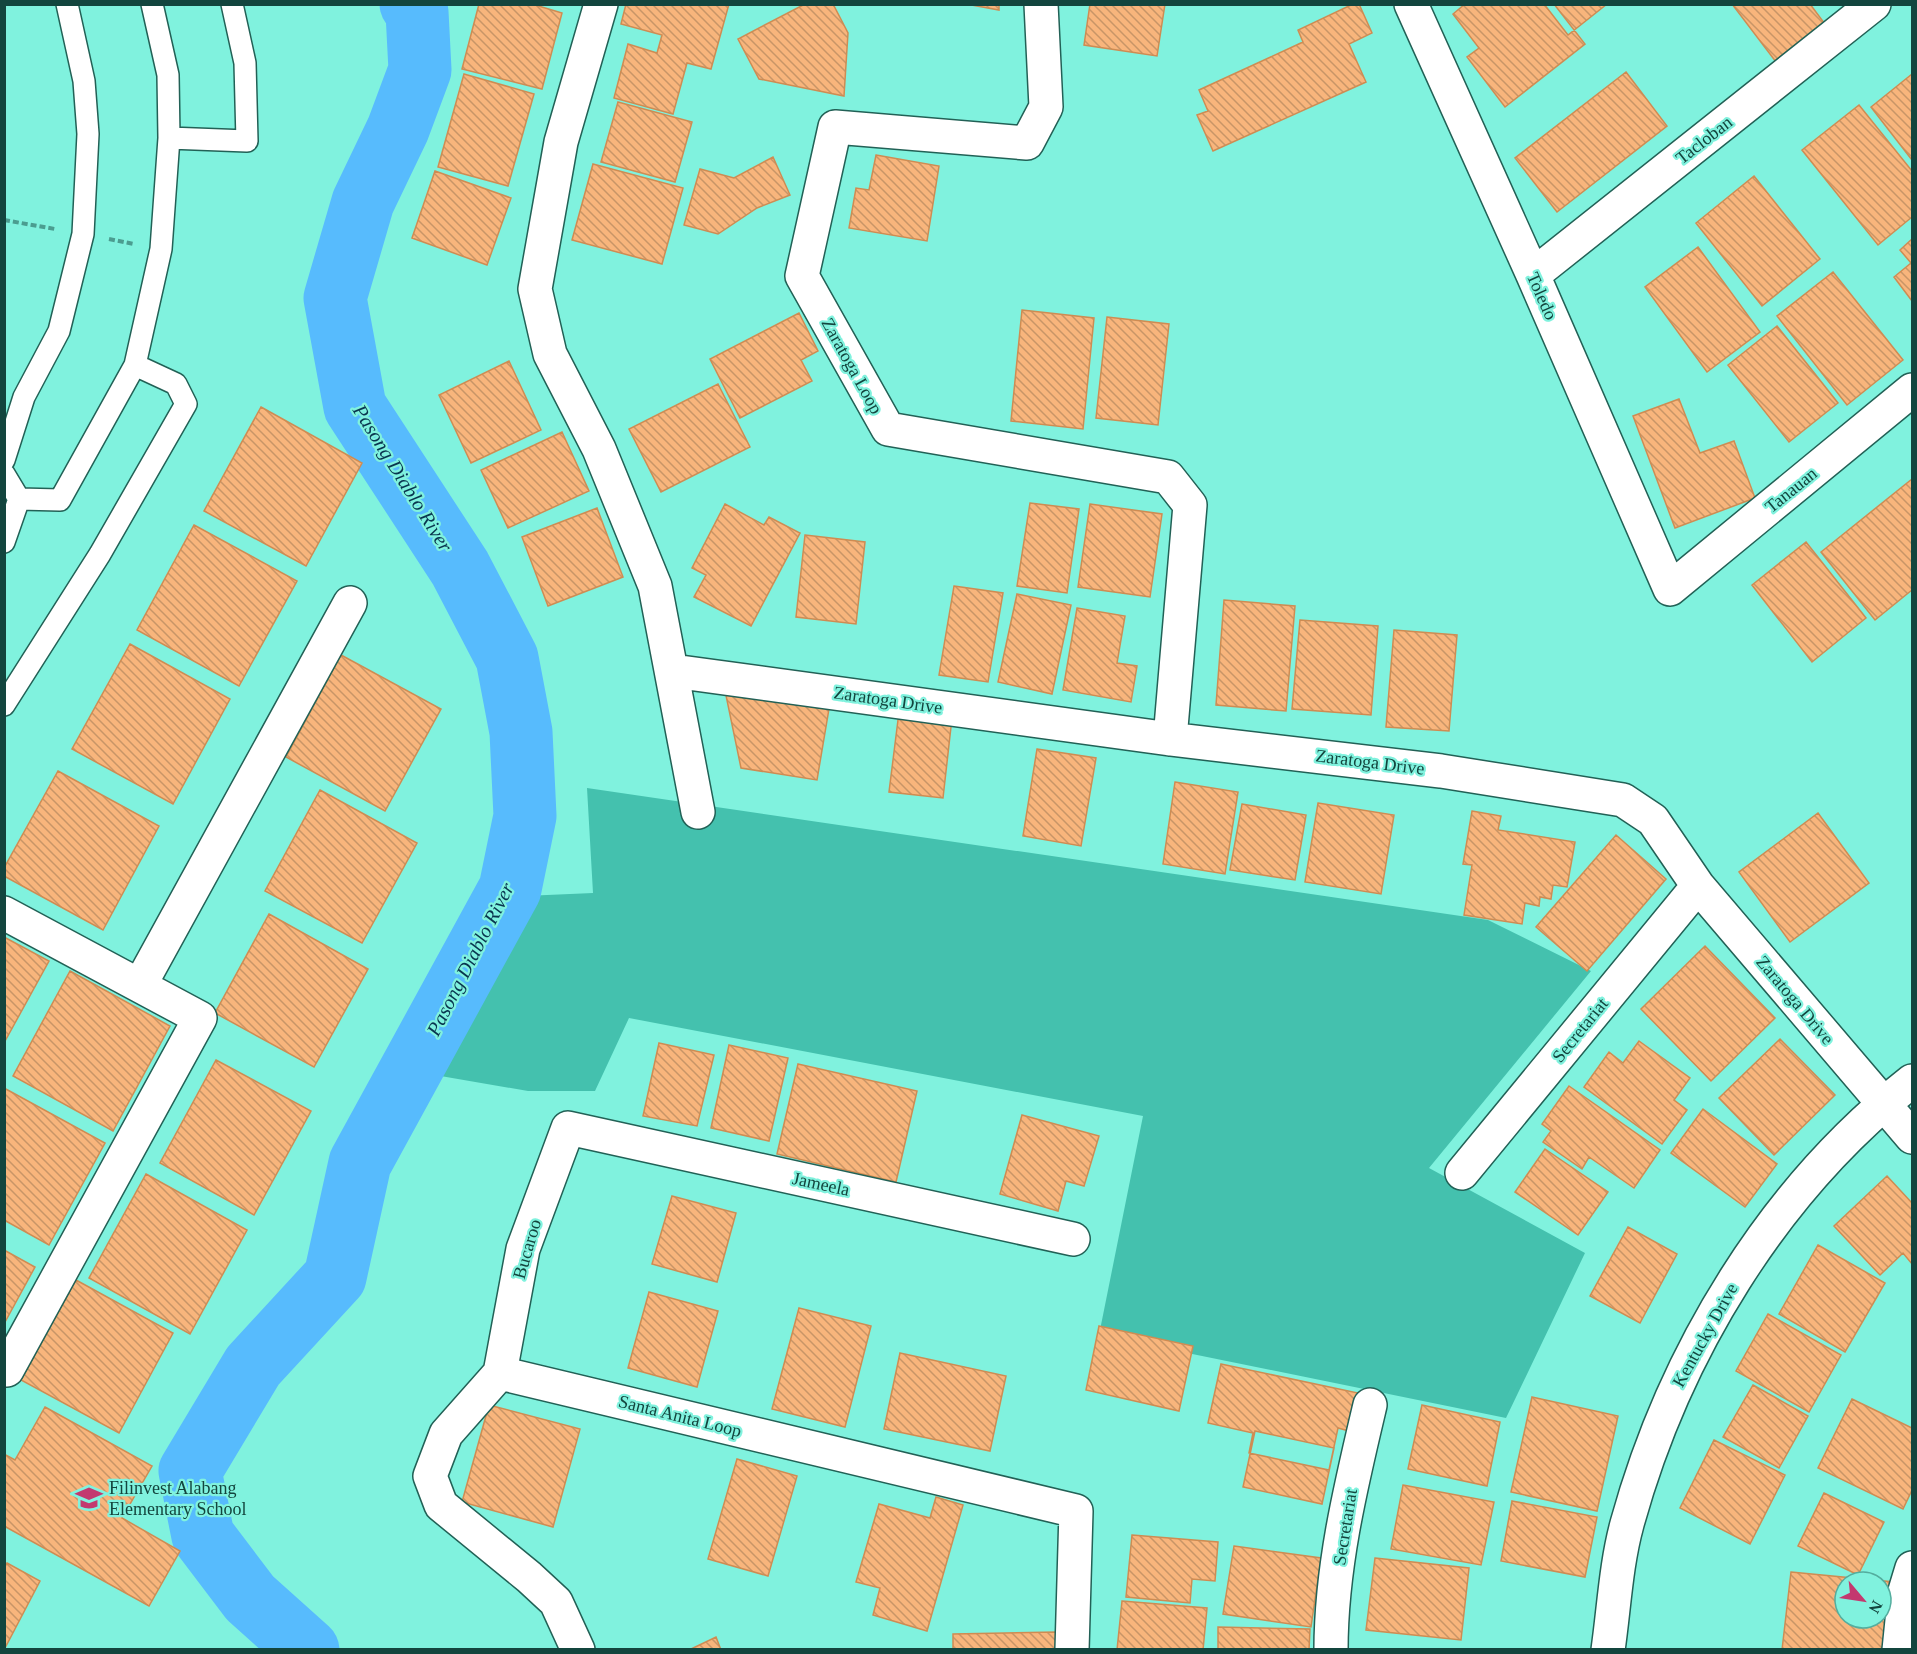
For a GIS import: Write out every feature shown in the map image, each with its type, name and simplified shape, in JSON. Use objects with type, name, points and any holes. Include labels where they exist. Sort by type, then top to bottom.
[{"type":"street","points":[[601,4],[561,142],[535,289],[550,354],[599,448],[655,585],[698,812]]},
{"type":"street","name":"Zaratoga Loop","points":[[1041,4],[1046,107],[1027,143],[835,127],[802,276],[888,429],[1168,477],[1190,505],[1170,739]]},
{"type":"street","name":"Toledo","points":[[1411,4],[1533,275],[1670,590]]},
{"type":"street","name":"Tacloban","points":[[1533,275],[1874,4]]},
{"type":"street","name":"Tanauan","points":[[1670,590],[1912,390]]},
{"type":"street","points":[[140,985],[350,603]]},
{"type":"street","name":"Zaratoga Drive","points":[[673,671],[1170,739],[1441,771],[1623,800],[1653,820],[1698,886],[1912,1137]]},
{"type":"street","name":"Secretariat","points":[[1462,1173],[1698,886]]},
{"type":"street","points":[[4,913],[200,1018],[7,1370]]},
{"type":"street","name":"Kentucky Drive","points":[[1608,1650],[1627,1525],[1675,1385],[1760,1238],[1816,1170],[1883,1104],[1912,1081]]},
{"type":"street","name":"Jameela","points":[[568,1128],[1073,1239]]},
{"type":"street","name":"Bucaroo","points":[[500,1373],[523,1249],[568,1128]]},
{"type":"street","points":[[500,1373],[446,1434],[430,1476],[441,1504],[529,1576],[556,1602],[578,1650]]},
{"type":"street","name":"Santa Anita Loop","points":[[500,1373],[1076,1511],[1072,1650]]},
{"type":"street","name":"Secretariat","points":[[1331,1650],[1331,1619],[1347,1502],[1370,1406]]},
{"type":"street","points":[[1899,1650],[1905,1591],[1912,1568]]},
{"type":"lane","points":[[4,459],[24,397],[59,331],[83,234],[88,135],[84,81],[67,4]]},
{"type":"lane","points":[[19,499],[60,500],[135,365],[161,249],[169,138],[168,75],[152,4]]},
{"type":"lane","points":[[169,138],[248,141],[245,63],[232,4]]},
{"type":"lane","points":[[4,705],[100,554],[186,404],[176,384],[135,365]]},
{"type":"lane","points":[[4,474],[19,499]]},
{"type":"lane","points":[[4,542],[19,499]]},
{"type":"shaded area","points":[[587,788],[1488,920],[1591,971],[1429,1168],[1585,1253],[1506,1418],[1099,1335],[1143,1116],[629,1018],[595,1091],[528,1091],[429,1074],[524,896],[593,893]]},
{"type":"building","points":[[479,4],[532,4],[562,13],[542,89],[462,69]]},
{"type":"building","points":[[626,4],[729,4],[711,69],[687,63],[673,114],[614,98],[628,44],[657,53],[662,35],[621,24]]},
{"type":"building","points":[[805,4],[833,4],[848,33],[844,96],[759,79],[738,39]]},
{"type":"building","points":[[966,4],[999,4],[999,10]]},
{"type":"building","points":[[1090,4],[1165,4],[1157,56],[1084,45]]},
{"type":"building","points":[[1353,4],[1359,4],[1372,33],[1349,44],[1366,82],[1213,151],[1197,115],[1208,111],[1199,90],[1303,42],[1298,30]]},
{"type":"building","points":[[1465,4],[1554,4],[1585,44],[1505,107],[1467,57],[1479,48],[1453,14]]},
{"type":"building","points":[[1544,4],[1607,4],[1568,35]]},
{"type":"building","points":[[1732,4],[1810,4],[1825,24],[1776,62]]},
{"type":"building","points":[[1626,72],[1667,126],[1557,212],[1515,158]]},
{"type":"building","points":[[464,74],[534,94],[508,186],[438,167]]},
{"type":"building","points":[[1912,74],[1912,160],[1871,107]]},
{"type":"building","points":[[618,102],[692,122],[675,182],[601,162]]},
{"type":"building","points":[[1859,105],[1912,171],[1912,217],[1878,245],[1802,150]]},
{"type":"building","points":[[876,155],[939,166],[927,241],[849,228],[856,188],[869,190]]},
{"type":"building","points":[[773,157],[790,195],[757,208],[718,234],[684,225],[700,169],[734,178]]},
{"type":"building","points":[[593,164],[683,188],[662,264],[572,240]]},
{"type":"building","points":[[435,171],[511,198],[487,265],[412,238]]},
{"type":"building","points":[[1754,176],[1820,259],[1762,306],[1696,223]]},
{"type":"building","points":[[1912,239],[1912,301],[1894,277],[1911,263],[1900,250]]},
{"type":"building","points":[[1698,247],[1760,332],[1707,372],[1645,287]]},
{"type":"building","points":[[1833,272],[1903,360],[1847,405],[1777,316]]},
{"type":"building","points":[[1022,310],[1094,318],[1083,429],[1011,421]]},
{"type":"building","points":[[799,313],[818,351],[801,360],[812,381],[740,418],[710,359]]},
{"type":"building","points":[[1107,317],[1169,324],[1158,425],[1096,418]]},
{"type":"building","points":[[1777,326],[1838,403],[1789,442],[1728,365]]},
{"type":"building","points":[[509,361],[541,430],[471,463],[439,395]]},
{"type":"building","points":[[718,384],[750,447],[661,492],[629,429]]},
{"type":"building","points":[[1679,399],[1700,453],[1734,441],[1755,498],[1675,528],[1633,416]]},
{"type":"building","points":[[261,407],[362,463],[306,566],[204,511]]},
{"type":"building","points":[[562,432],[589,491],[508,528],[481,470]]},
{"type":"building","points":[[1912,479],[1912,590],[1875,620],[1821,552]]},
{"type":"building","points":[[1030,503],[1079,509],[1067,593],[1017,586]]},
{"type":"building","points":[[725,504],[764,525],[769,517],[800,533],[751,626],[694,597],[706,575],[692,568]]},
{"type":"building","points":[[1090,504],[1162,514],[1150,597],[1078,587]]},
{"type":"building","points":[[597,508],[623,577],[548,606],[522,537]]},
{"type":"building","points":[[194,525],[297,581],[239,686],[137,630]]},
{"type":"building","points":[[805,535],[865,542],[856,624],[796,617]]},
{"type":"building","points":[[1806,542],[1866,618],[1812,662],[1752,585]]},
{"type":"building","points":[[954,586],[1003,593],[988,682],[939,675]]},
{"type":"building","points":[[1017,594],[1071,605],[1052,694],[998,682]]},
{"type":"building","points":[[1224,600],[1295,606],[1286,711],[1216,705]]},
{"type":"building","points":[[1077,608],[1125,616],[1117,663],[1137,666],[1131,702],[1063,690]]},
{"type":"building","points":[[1300,620],[1378,626],[1371,715],[1292,709]]},
{"type":"building","points":[[1394,630],[1457,635],[1449,731],[1386,727]]},
{"type":"building","points":[[130,644],[230,699],[173,804],[72,749]]},
{"type":"building","points":[[341,655],[441,709],[385,811],[286,757]]},
{"type":"building","points":[[723,681],[831,697],[817,780],[741,768]]},
{"type":"building","points":[[899,712],[952,718],[943,798],[889,792]]},
{"type":"building","points":[[1037,749],[1096,758],[1081,846],[1023,836]]},
{"type":"building","points":[[58,771],[159,826],[103,930],[4,876],[4,868]]},
{"type":"building","points":[[1175,782],[1238,792],[1225,874],[1163,864]]},
{"type":"building","points":[[320,790],[417,843],[362,943],[265,891]]},
{"type":"building","points":[[1318,803],[1394,815],[1381,894],[1305,882]]},
{"type":"building","points":[[1242,804],[1306,815],[1295,880],[1230,870]]},
{"type":"building","points":[[1472,811],[1501,816],[1498,830],[1575,842],[1567,887],[1553,885],[1551,899],[1540,897],[1539,906],[1525,903],[1522,924],[1464,915],[1472,865],[1463,864]]},
{"type":"building","points":[[1818,813],[1869,883],[1790,942],[1739,872]]},
{"type":"building","points":[[1616,835],[1666,879],[1587,971],[1536,927]]},
{"type":"building","points":[[269,914],[368,969],[314,1067],[215,1013]]},
{"type":"building","points":[[4,937],[49,961],[4,1043]]},
{"type":"building","points":[[1705,946],[1775,1018],[1711,1081],[1641,1009]]},
{"type":"building","points":[[70,971],[170,1026],[113,1131],[13,1076]]},
{"type":"building","points":[[1780,1039],[1835,1095],[1774,1155],[1719,1098]]},
{"type":"building","points":[[1639,1041],[1690,1078],[1674,1100],[1687,1110],[1662,1144],[1584,1087],[1609,1052],[1623,1063]]},
{"type":"building","points":[[659,1043],[714,1055],[697,1126],[643,1116]]},
{"type":"building","points":[[729,1045],[788,1058],[769,1141],[711,1128]]},
{"type":"building","points":[[216,1060],[311,1111],[254,1215],[160,1163]]},
{"type":"building","points":[[798,1064],[917,1091],[896,1182],[777,1154]]},
{"type":"building","points":[[1569,1086],[1660,1150],[1634,1188],[1589,1157],[1582,1169],[1543,1142],[1551,1131],[1542,1124]]},
{"type":"building","points":[[4,1088],[105,1143],[49,1245],[4,1220]]},
{"type":"building","points":[[1703,1109],[1777,1164],[1745,1207],[1671,1153]]},
{"type":"building","points":[[1022,1115],[1099,1136],[1084,1186],[1066,1181],[1058,1211],[1000,1194]]},
{"type":"building","points":[[1545,1149],[1608,1192],[1578,1235],[1515,1192]]},
{"type":"building","points":[[146,1174],[247,1230],[190,1334],[89,1278]]},
{"type":"building","points":[[1887,1176],[1912,1203],[1912,1264],[1903,1253],[1880,1275],[1834,1226]]},
{"type":"building","points":[[672,1196],[736,1213],[717,1282],[652,1264]]},
{"type":"building","points":[[1628,1227],[1677,1254],[1640,1323],[1590,1296]]},
{"type":"building","points":[[1818,1245],[1885,1283],[1845,1352],[1779,1314]]},
{"type":"building","points":[[4,1250],[35,1267],[4,1324]]},
{"type":"building","points":[[76,1280],[173,1333],[119,1433],[21,1380]]},
{"type":"building","points":[[649,1292],[718,1311],[697,1387],[628,1368]]},
{"type":"building","points":[[799,1308],[871,1326],[845,1427],[772,1409]]},
{"type":"building","points":[[1768,1314],[1841,1355],[1809,1412],[1736,1371]]},
{"type":"building","points":[[1099,1326],[1193,1346],[1179,1411],[1086,1390]]},
{"type":"building","points":[[900,1353],[1006,1376],[990,1451],[884,1429]]},
{"type":"building","points":[[1221,1364],[1358,1393],[1349,1431],[1338,1428],[1329,1470],[1249,1453],[1253,1433],[1208,1423]]},
{"type":"building","points":[[1753,1385],[1808,1416],[1779,1468],[1723,1437]]},
{"type":"building","points":[[1532,1397],[1618,1416],[1597,1511],[1511,1492]]},
{"type":"building","points":[[1852,1399],[1912,1428],[1912,1490],[1903,1509],[1818,1468]]},
{"type":"building","points":[[489,1405],[580,1429],[553,1527],[462,1502]]},
{"type":"building","points":[[1422,1405],[1500,1422],[1487,1486],[1408,1469]]},
{"type":"building","points":[[45,1407],[152,1466],[122,1518],[180,1551],[149,1606],[4,1526],[4,1454],[15,1460]]},
{"type":"building","points":[[1255,1431],[1334,1448],[1322,1504],[1243,1487]]},
{"type":"building","points":[[1714,1440],[1785,1475],[1750,1544],[1680,1508]]},
{"type":"building","points":[[737,1459],[797,1476],[768,1576],[708,1559]]},
{"type":"building","points":[[1403,1485],[1494,1502],[1481,1565],[1391,1549]]},
{"type":"building","points":[[1824,1493],[1884,1522],[1860,1570],[1848,1570],[1798,1546]]},
{"type":"building","points":[[936,1497],[963,1505],[927,1631],[873,1615],[880,1588],[856,1582],[879,1504],[930,1518]]},
{"type":"building","points":[[1512,1501],[1597,1517],[1585,1577],[1501,1561]]},
{"type":"building","points":[[1132,1535],[1218,1542],[1215,1581],[1192,1579],[1190,1603],[1126,1597]]},
{"type":"building","points":[[1234,1546],[1321,1558],[1311,1627],[1223,1614]]},
{"type":"building","points":[[1375,1558],[1469,1568],[1461,1640],[1366,1630]]},
{"type":"building","points":[[7,1563],[40,1581],[4,1650],[4,1568]]},
{"type":"building","points":[[1791,1572],[1833,1576],[1833,1630],[1889,1630],[1887,1650],[1782,1650]]},
{"type":"building","points":[[1122,1601],[1207,1608],[1203,1650],[1117,1650]]},
{"type":"building","points":[[1218,1627],[1310,1629],[1309,1650],[1218,1650]]},
{"type":"building","points":[[1056,1632],[1056,1650],[953,1650],[953,1634]]},
{"type":"building","points":[[716,1637],[721,1650],[689,1650]]},
{"type":"waterway","name":"Pasong Diablo River","points":[[308,1650],[250,1598],[203,1536],[190,1471],[253,1366],[335,1277],[360,1163],[510,889],[525,816],[521,732],[507,658],[460,568],[355,407],[335,298],[363,202],[398,129],[420,70],[417,12],[411,4]]},
{"type":"place","name":"Filinvest Alabang Elementary School","points":[[89,1498]]}]
